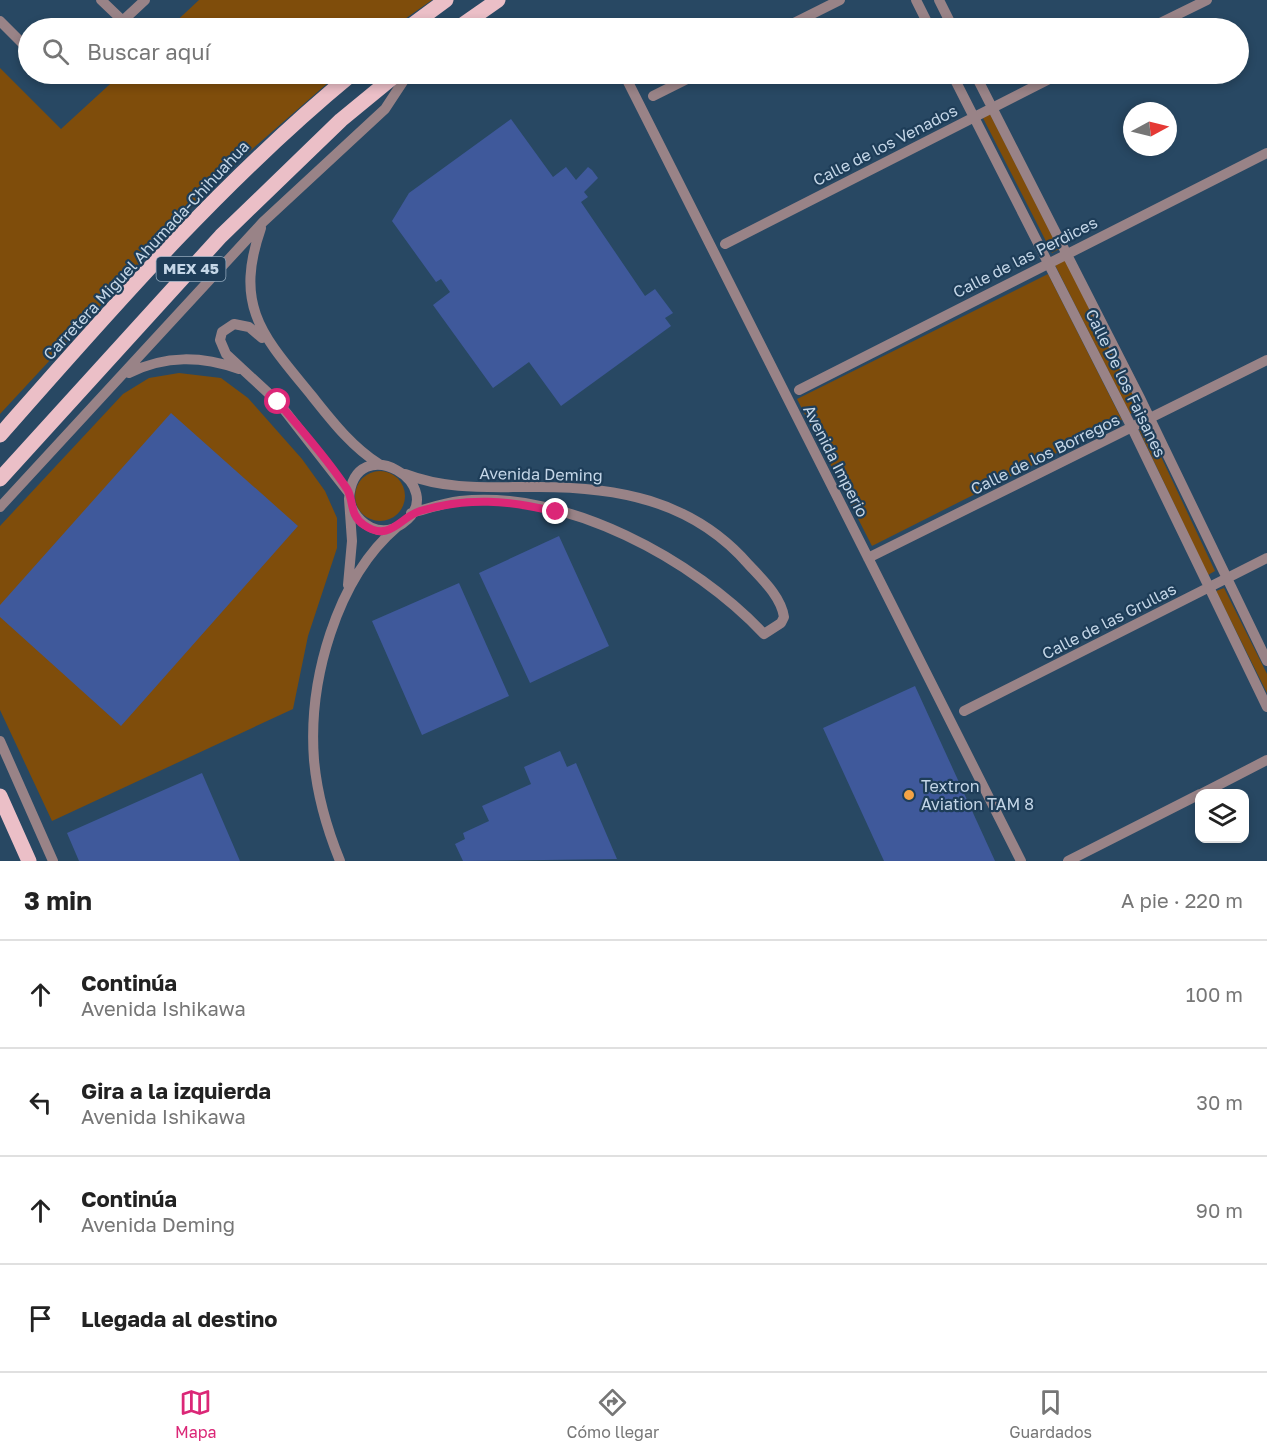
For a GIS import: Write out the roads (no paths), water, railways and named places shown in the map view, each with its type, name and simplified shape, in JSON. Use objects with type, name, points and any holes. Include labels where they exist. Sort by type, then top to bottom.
[{"type":"main road","points":[[422,18],[447,0]]},
{"type":"main road","points":[[472,18],[498,0]]},
{"type":"main road","name":"Carretera Miguel Ahumada-Chihuahua","points":[[0,435],[184,231],[252,162],[341,84]]},
{"type":"main road","name":"MEX 45","points":[[0,479],[221,236],[341,120],[386,84]]},
{"type":"main road","points":[[0,796],[29,861]]},
{"type":"street","points":[[101,0],[114,18]]},
{"type":"street","points":[[126,18],[145,0]]},
{"type":"street","points":[[804,18],[840,0]]},
{"type":"street","points":[[916,0],[925,18]]},
{"type":"street","points":[[939,0],[948,18]]},
{"type":"street","points":[[1170,18],[1207,0]]},
{"type":"street","points":[[0,21],[18,39]]},
{"type":"street","points":[[0,507],[263,222],[385,109],[401,84]]},
{"type":"street","name":"Avenida Imperio","points":[[629,84],[1021,861]]},
{"type":"street","points":[[653,96],[677,84]]},
{"type":"street","name":"Calle De los Faisanes","points":[[957,84],[1049,261],[1267,707]]},
{"type":"street","name":"Calle De los Faisanes","points":[[980,84],[1150,419],[1267,661]]},
{"type":"street","name":"Calle de los Venados","points":[[725,244],[1039,84]]},
{"type":"street","name":"Calle de las Perdices","points":[[799,390],[1066,252],[1267,153]]},
{"type":"street","points":[[263,222],[252,262],[250,285],[259,326],[269,344],[342,433],[379,464]]},
{"type":"street","points":[[269,344],[242,324],[227,326],[222,332],[221,347],[239,369],[278,402],[350,499],[363,524],[373,530],[385,531],[397,527]]},
{"type":"street","points":[[122,376],[145,365],[188,358],[214,361],[239,369]]},
{"type":"street","name":"Calle de los Borregos","points":[[868,558],[1267,360]]},
{"type":"street","points":[[340,861],[321,801],[314,761],[313,729],[322,668],[348,588],[352,542],[350,499],[359,473],[379,464],[389,465],[405,474],[415,493],[411,513],[370,553],[348,588]]},
{"type":"street","name":"Avenida Deming","points":[[405,474],[445,486],[466,488],[586,487],[624,492],[670,507],[709,529],[741,555],[778,602],[784,617],[781,623],[764,634],[719,591],[687,568],[652,548],[608,528],[556,512],[531,506],[483,500],[459,501],[411,513]]},
{"type":"street","name":"Calle de las Grullas","points":[[964,711],[1267,558]]},
{"type":"street","points":[[0,741],[53,861]]},
{"type":"street","points":[[1210,789],[1267,760]]},
{"type":"street","points":[[1068,861],[1195,797]]},
{"type":"place","name":"Textron Aviation TAM 8","points":[[909,795]]}]
